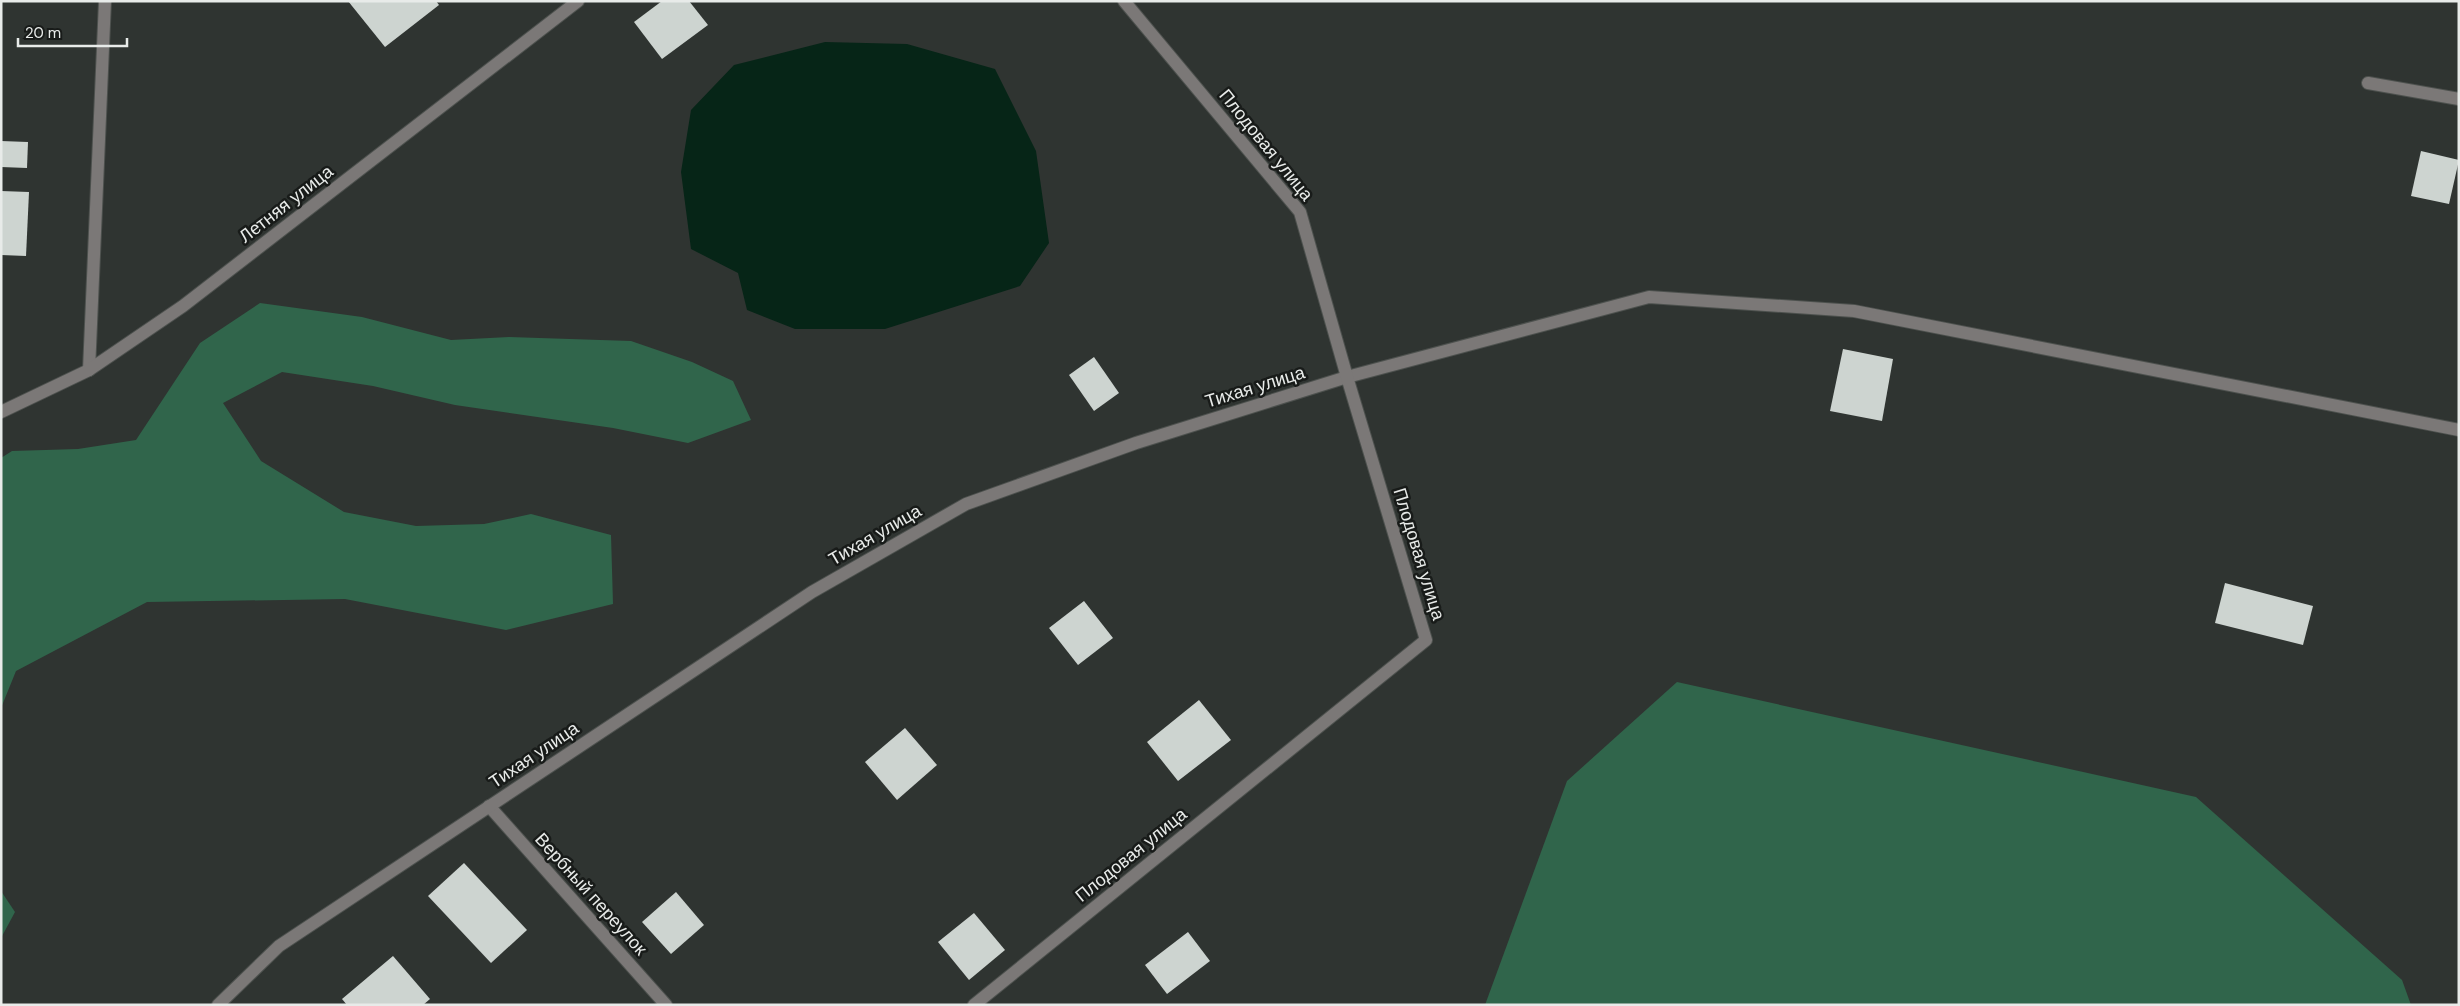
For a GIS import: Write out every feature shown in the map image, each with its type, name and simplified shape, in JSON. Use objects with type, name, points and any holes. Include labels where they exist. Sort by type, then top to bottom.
[{"type":"street","points":[[89,370],[105,1]]},
{"type":"street","name":"Летняя улица","points":[[1,412],[89,370],[183,306],[578,1]]},
{"type":"street","name":"Плодовая улица","points":[[974,1005],[1426,640],[1347,377],[1300,212],[1124,1]]},
{"type":"street","points":[[2368,83],[2459,100]]},
{"type":"street","name":"Тихая улица","points":[[218,1005],[279,946],[812,592],[966,504],[1136,443],[1347,377],[1649,297],[1854,311],[2459,430]]},
{"type":"street","name":"Вербный переулок","points":[[489,806],[666,1005]]},
{"type":"shaded area","points":[[825,42],[907,44],[995,69],[1036,151],[1049,243],[1020,286],[885,329],[795,329],[747,310],[738,273],[691,249],[681,172],[691,110],[734,65]]},
{"type":"shaded area","points":[[260,303],[362,317],[451,340],[509,337],[631,341],[692,362],[733,381],[751,420],[688,443],[613,428],[455,405],[373,386],[282,372],[223,403],[261,461],[344,512],[416,526],[484,524],[531,514],[611,535],[613,604],[506,630],[345,599],[147,602],[16,671],[1,708],[1,458],[12,451],[78,449],[136,440],[200,343]]},
{"type":"shaded area","points":[[1677,682],[2196,797],[2402,980],[2411,1005],[1485,1005],[1567,781]]},
{"type":"shaded area","points":[[1,891],[15,912],[1,938]]},
{"type":"building","points":[[348,1],[436,1],[439,5],[385,47]]},
{"type":"building","points":[[662,1],[689,1],[708,25],[662,59],[634,22]]},
{"type":"building","points":[[1,141],[28,142],[27,168],[1,167]]},
{"type":"building","points":[[2421,151],[2459,160],[2449,204],[2411,196]]},
{"type":"building","points":[[1,191],[29,192],[26,256],[1,255]]},
{"type":"building","points":[[1843,349],[1893,359],[1882,421],[1830,411]]},
{"type":"building","points":[[1094,357],[1119,393],[1094,411],[1069,375]]},
{"type":"building","points":[[2225,583],[2313,606],[2303,645],[2215,623]]},
{"type":"building","points":[[1084,601],[1113,638],[1078,665],[1049,628]]},
{"type":"building","points":[[1199,700],[1231,740],[1178,781],[1147,742]]},
{"type":"building","points":[[905,728],[937,765],[897,800],[865,762]]},
{"type":"building","points":[[464,863],[527,930],[491,963],[428,896]]},
{"type":"building","points":[[676,892],[704,925],[671,954],[642,922]]},
{"type":"building","points":[[974,913],[1005,950],[969,980],[938,942]]},
{"type":"building","points":[[1188,932],[1210,961],[1167,994],[1145,965]]},
{"type":"building","points":[[393,956],[430,999],[423,1005],[347,1005],[342,999]]}]
